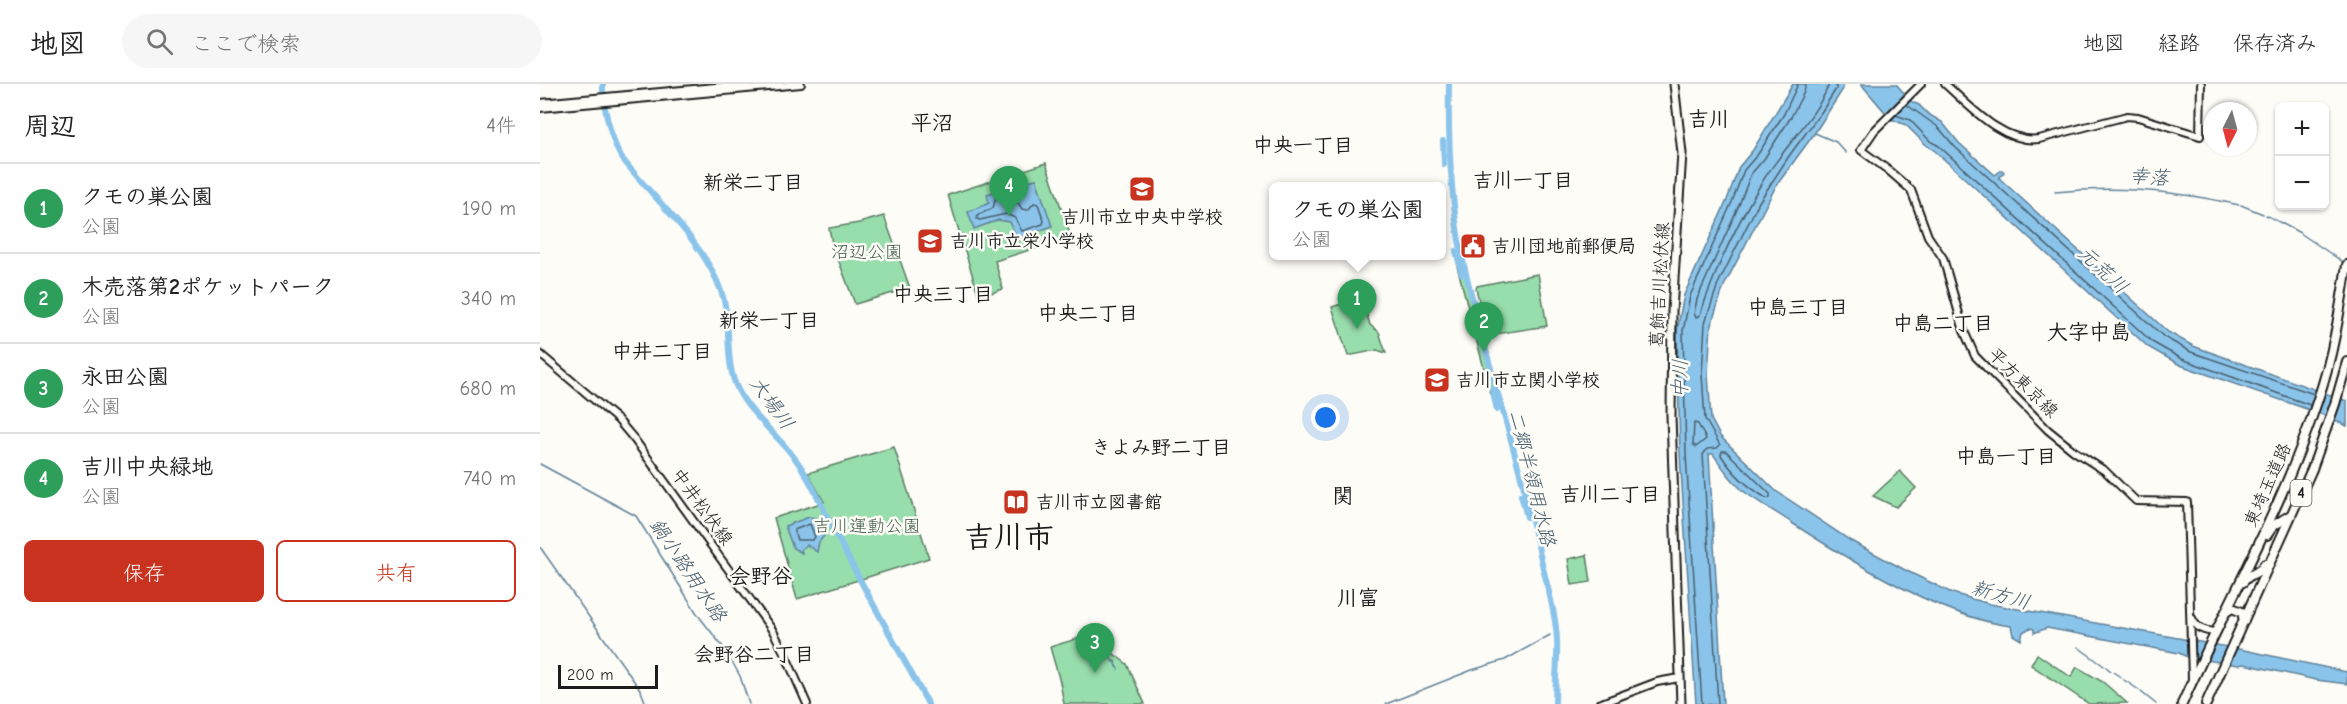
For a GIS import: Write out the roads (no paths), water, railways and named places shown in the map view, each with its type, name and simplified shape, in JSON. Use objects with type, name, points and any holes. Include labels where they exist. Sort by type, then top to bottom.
[{"type":"highway","name":"東埼玉道路","points":[[2182,704],[2196,663],[2214,634],[2258,544],[2309,426],[2325,378],[2338,321],[2347,265]]},
{"type":"highway","name":"東埼玉道路","points":[[2206,704],[2306,481],[2326,432],[2347,362]]},
{"type":"highway","name":"4","points":[[2290,474],[2302,473],[2306,481]]},
{"type":"highway","name":"4","points":[[2258,544],[2264,541],[2273,526],[2286,520],[2293,511]]},
{"type":"highway","name":"4","points":[[2234,594],[2246,578],[2261,570],[2273,553]]},
{"type":"highway","points":[[2225,612],[2232,608],[2238,609],[2242,612],[2244,621]]},
{"type":"main road","points":[[609,99],[748,84]]},
{"type":"main road","points":[[540,106],[801,84]]},
{"type":"main road","name":"葛飾吉川松伏線","points":[[1674,84],[1682,153],[1671,336],[1671,459],[1681,704]]},
{"type":"main road","points":[[1945,84],[2004,133],[2015,138],[2032,140],[2127,116],[2138,117],[2200,136],[2201,84]]},
{"type":"main road","name":"平方東京線","points":[[1920,86],[1883,122],[1861,150],[1911,190],[1929,238],[1944,262],[1955,302],[1975,356],[2048,430],[2074,451],[2105,471],[2136,501],[2187,502],[2191,635],[2196,663]]},
{"type":"main road","name":"中井松伏線","points":[[540,354],[618,420],[634,439],[773,631],[807,704]]},
{"type":"main road","points":[[2190,612],[2196,626],[2214,634]]},
{"type":"main road","points":[[1599,704],[1657,682],[1679,678]]},
{"type":"water","name":"中川","points":[[1793,84],[1843,84],[1843,89],[1776,186],[1724,286],[1711,325],[1708,374],[1711,419],[1720,436],[1776,491],[1851,541],[1952,593],[1990,604],[2244,650],[2347,672],[2347,684],[2316,680],[2244,664],[2187,657],[2179,653],[2047,628],[2034,633],[2034,629],[2030,628],[2023,632],[2021,640],[2013,635],[2011,626],[1984,621],[1927,600],[1841,554],[1742,490],[1713,454],[1709,454],[1723,704],[1696,704],[1680,455],[1677,330],[1684,295],[1727,200],[1739,167],[1753,150]]},
{"type":"water","points":[[1861,84],[1896,84],[1912,102],[1942,122],[1959,143],[1995,175],[2002,170],[2004,172],[1999,178],[2168,332],[2193,346],[2347,401],[2347,426],[2321,414],[2180,365],[2148,347],[1906,125],[1891,119]]},
{"type":"water","points":[[1013,178],[1016,184],[1036,179],[1052,226],[1017,239],[1010,222],[998,220],[974,229],[968,212],[989,203],[987,194],[1012,186]]},
{"type":"water","points":[[809,517],[818,520],[818,526],[824,536],[819,542],[817,552],[807,545],[801,549],[802,553],[793,548],[785,526]]},
{"type":"waterway","name":"大場川","points":[[603,84],[608,121],[621,157],[677,221],[713,272],[725,303],[729,354],[733,379],[738,390],[807,476],[928,704]]},
{"type":"waterway","name":"二郷半領用水路","points":[[1449,84],[1451,170],[1458,235],[1471,294],[1532,518],[1553,608],[1557,648],[1555,704]]},
{"type":"waterway","points":[[1815,133],[1836,142],[1846,153]]},
{"type":"waterway","name":"二郷半領用水路","points":[[1443,141],[1444,164]]},
{"type":"waterway","name":"幸落","points":[[2055,192],[2125,189],[2193,196],[2239,205]]},
{"type":"waterway","name":"幸落","points":[[2241,205],[2263,214]]},
{"type":"waterway","name":"幸落","points":[[2266,215],[2300,233],[2343,262]]},
{"type":"waterway","name":"二郷半領用水路","points":[[1456,251],[1462,274]]},
{"type":"waterway","name":"二郷半領用水路","points":[[1492,388],[1497,410]]},
{"type":"waterway","name":"鍋小路用水路","points":[[540,464],[636,516],[698,615],[726,651],[740,676],[749,704]]},
{"type":"waterway","name":"二郷半領用水路","points":[[1521,495],[1527,517]]},
{"type":"waterway","points":[[540,547],[641,691],[646,704]]},
{"type":"waterway","name":"鍋小路用水路","points":[[1386,704],[1472,670],[1505,660],[1550,635]]},
{"type":"waterway","points":[[1087,642],[1090,650],[1094,649],[1096,653],[1100,652],[1101,656],[1106,655],[1107,659],[1111,658],[1118,669]]},
{"type":"waterway","points":[[2078,647],[2104,666]]},
{"type":"waterway","points":[[2106,667],[2111,671]]},
{"type":"waterway","points":[[2113,672],[2122,678]]},
{"type":"waterway","points":[[2124,680],[2139,690]]},
{"type":"waterway","points":[[2141,692],[2156,704]]},
{"type":"place","name":"吉川市立中央中学校","points":[[1142,189]]},
{"type":"place","name":"吉川中央緑地","points":[[1009,216]]},
{"type":"place","name":"吉川市立栄小学校","points":[[930,241]]},
{"type":"place","name":"吉川団地前郵便局","points":[[1473,246]]},
{"type":"place","name":"クモの巣公園","points":[[1357,329]]},
{"type":"place","name":"木売落第2ポケットパーク","points":[[1484,352]]},
{"type":"place","name":"吉川市立関小学校","points":[[1437,380]]},
{"type":"place","name":"吉川市立図書館","points":[[1016,502]]},
{"type":"place","name":"永田公園","points":[[1095,673]]},
{"type":"district","name":"吉川","points":[[1709,119]]},
{"type":"district","name":"平沼","points":[[932,123]]},
{"type":"district","name":"中央一丁目","points":[[1303,145]]},
{"type":"district","name":"吉川一丁目","points":[[1523,180]]},
{"type":"district","name":"新栄二丁目","points":[[753,182]]},
{"type":"district","name":"中央三丁目","points":[[943,294]]},
{"type":"district","name":"中島三丁目","points":[[1798,307]]},
{"type":"district","name":"中央二丁目","points":[[1088,313]]},
{"type":"district","name":"新栄一丁目","points":[[769,320]]},
{"type":"district","name":"中島二丁目","points":[[1943,323]]},
{"type":"district","name":"大字中島","points":[[2089,332]]},
{"type":"district","name":"中井二丁目","points":[[662,351]]},
{"type":"district","name":"きよみ野二丁目","points":[[1161,447]]},
{"type":"district","name":"中島一丁目","points":[[2006,456]]},
{"type":"district","name":"吉川二丁目","points":[[1610,494]]},
{"type":"district","name":"関","points":[[1343,496]]},
{"type":"district","name":"吉川市","points":[[1009,537]]},
{"type":"district","name":"会野谷","points":[[761,576]]},
{"type":"district","name":"川富","points":[[1358,598]]},
{"type":"district","name":"会野谷二丁目","points":[[754,654]]},
{"type":"park label","name":"沼辺公園","points":[[867,252]]},
{"type":"park label","name":"吉川運動公園","points":[[867,526]]},
{"type":"water label","name":"元荒川","points":[[2103,270]]},
{"type":"water label","name":"新方川","points":[[2001,595]]}]
